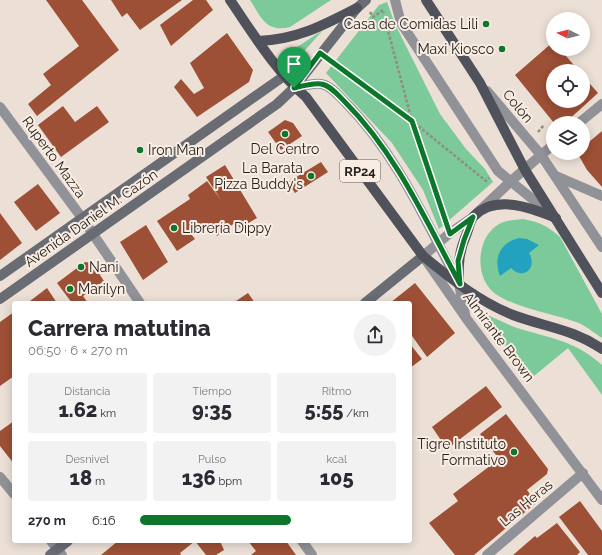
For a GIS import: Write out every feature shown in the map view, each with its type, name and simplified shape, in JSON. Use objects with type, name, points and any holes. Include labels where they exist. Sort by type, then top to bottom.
[{"type":"main road","name":"Almirante Brown","points":[[230,0],[284,76],[294,88],[306,98],[423,256]]},
{"type":"main road","name":"Colón","points":[[426,0],[480,83],[525,170],[602,293]]},
{"type":"main road","points":[[258,41],[276,41],[296,36],[330,22],[362,3]]},
{"type":"main road","name":"Avenida Daniel M. Cazón","points":[[0,299],[277,104],[294,88],[320,53],[362,3]]},
{"type":"main road","name":"Avenida Daniel M. Cazón","points":[[0,276],[284,76]]},
{"type":"main road","points":[[460,284],[458,261],[464,240],[473,217],[482,209],[500,204],[516,204],[536,209],[556,218]]},
{"type":"main road","points":[[367,301],[423,256]]},
{"type":"main road","name":"RP24","points":[[423,256],[485,302],[514,315],[575,333],[602,349]]},
{"type":"main road","points":[[55,550],[65,543]]},
{"type":"street","points":[[396,0],[401,23],[498,171],[556,218]]},
{"type":"street","name":"Colón","points":[[480,83],[541,155],[602,247]]},
{"type":"street","points":[[294,88],[321,84],[333,90],[360,117],[392,160],[416,200],[460,284],[466,318]]},
{"type":"street","points":[[587,116],[602,104]]},
{"type":"street","name":"Ruperto Mazza","points":[[0,107],[82,218],[139,301]]},
{"type":"street","points":[[423,256],[473,217],[546,151]]},
{"type":"street","points":[[556,176],[602,196]]},
{"type":"street","name":"Almirante Brown","points":[[423,256],[466,318],[602,500]]},
{"type":"street","name":"Las Heras","points":[[487,555],[583,473]]},
{"type":"street","points":[[0,477],[12,492]]},
{"type":"street","points":[[303,543],[312,555]]},
{"type":"path","points":[[362,3],[372,17],[383,10],[385,17]]},
{"type":"path","points":[[387,25],[412,121],[450,234]]},
{"type":"path","points":[[320,53],[412,121],[486,181],[498,171]]},
{"type":"path","points":[[529,141],[544,125]]},
{"type":"green space","points":[[250,0],[331,0],[290,27],[275,28],[270,26],[261,18]]},
{"type":"green space","points":[[387,2],[395,24],[440,114],[466,149],[485,169],[493,182],[439,229],[423,190],[392,143],[326,73],[379,5]]},
{"type":"green space","points":[[323,30],[299,57],[294,49]]},
{"type":"green space","points":[[523,219],[543,225],[560,237],[602,314],[602,338],[579,323],[505,300],[489,288],[484,280],[480,259],[485,239],[491,230],[499,224]]},
{"type":"green space","points":[[480,312],[517,328],[562,341],[582,350],[602,365],[602,395],[568,348],[534,376],[475,313]]},
{"type":"water","points":[[519,238],[527,239],[539,245],[529,253],[532,264],[530,268],[524,273],[520,273],[511,268],[500,276],[497,263],[500,252],[503,247],[512,240]]},
{"type":"building","points":[[46,0],[82,0],[119,50],[37,116],[28,104],[51,85],[43,74],[79,46]]},
{"type":"building","points":[[111,0],[182,0],[140,30],[127,13],[122,17]]},
{"type":"building","points":[[193,0],[206,0],[213,10],[171,46],[160,25]]},
{"type":"building","points":[[227,33],[253,70],[249,82],[197,117],[174,87],[181,79],[194,94],[204,88],[190,63]]},
{"type":"building","points":[[546,48],[546,56],[566,56],[573,64],[546,64],[546,108],[582,108],[573,116],[548,116],[515,75]]},
{"type":"building","points":[[590,84],[598,93],[590,100]]},
{"type":"building","points":[[63,106],[75,122],[97,106],[109,122],[61,157],[38,125]]},
{"type":"building","name":"Del Centro","points":[[285,120],[293,123],[302,136],[281,150],[268,132]]},
{"type":"building","points":[[602,131],[602,187],[587,170],[581,160],[590,160],[590,141]]},
{"type":"building","name":"La Barata Pizza Buddy's","points":[[321,162],[328,172],[295,193],[288,182]]},
{"type":"building","points":[[225,165],[257,218],[240,228],[236,222],[217,236],[207,223],[191,234],[195,239],[177,251],[157,221],[190,199],[188,195],[207,181],[221,200],[206,177]]},
{"type":"building","points":[[38,184],[60,213],[36,231],[14,202]]},
{"type":"building","points":[[0,213],[22,243],[0,260]]},
{"type":"building","points":[[146,225],[168,262],[143,280],[120,242]]},
{"type":"building","points":[[85,262],[92,263],[104,281],[83,296],[87,301],[70,301],[57,283]]},
{"type":"building","points":[[415,283],[455,333],[427,357],[412,336],[412,301],[392,301]]},
{"type":"building","points":[[47,288],[56,301],[30,301]]},
{"type":"building","points":[[248,293],[254,301],[236,301]]},
{"type":"building","points":[[12,313],[12,377],[0,386],[0,322]]},
{"type":"building","points":[[412,346],[422,359],[412,366]]},
{"type":"building","points":[[486,386],[502,407],[447,449],[432,427]]},
{"type":"building","points":[[506,414],[548,469],[547,474],[527,490],[536,503],[474,555],[455,555],[429,523],[458,501],[453,494],[499,459],[480,434]]},
{"type":"building","points":[[12,422],[12,461],[0,446],[0,431]]},
{"type":"building","points":[[580,501],[602,531],[602,555],[588,555],[559,517]]},
{"type":"building","points":[[557,523],[580,552],[577,555],[513,555],[535,536],[537,538]]},
{"type":"building","points":[[116,543],[192,543],[180,553],[181,555],[101,555]]},
{"type":"building","points":[[197,543],[221,543],[224,550],[216,555],[206,555]]},
{"type":"building","points":[[250,543],[287,543],[296,555],[251,555],[256,551]]},
{"type":"place","name":"Casa de Comidas Lili","points":[[486,24]]},
{"type":"place","name":"Maxi Kiosco","points":[[502,49]]},
{"type":"place","name":"Del Centro","points":[[285,134]]},
{"type":"place","name":"Iron Man","points":[[140,150]]},
{"type":"place","name":"La Barata Pizza Buddy's","points":[[311,176]]},
{"type":"place","name":"Librería Dippy","points":[[174,228]]},
{"type":"place","name":"Nani","points":[[81,267]]},
{"type":"place","name":"Marilyn","points":[[70,289]]},
{"type":"place","name":"Tigre Instituto Formativo","points":[[514,452]]},
{"type":"route","points":[[320,53],[412,121],[450,234],[473,217],[458,261],[460,284],[416,200],[392,160],[360,117],[333,90],[321,84],[294,88],[320,53]]}]
